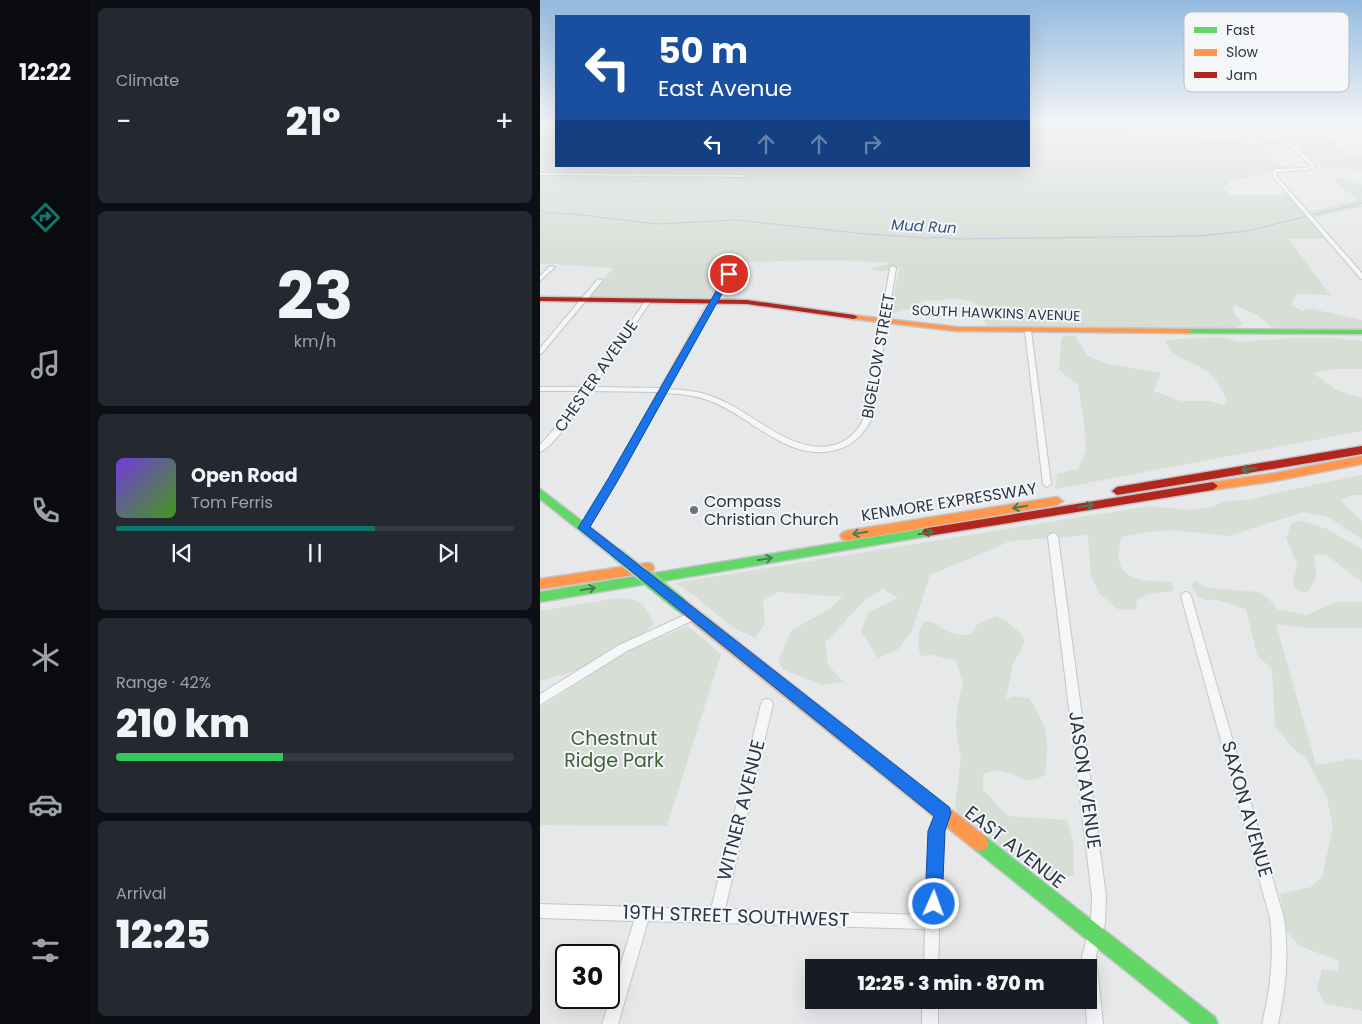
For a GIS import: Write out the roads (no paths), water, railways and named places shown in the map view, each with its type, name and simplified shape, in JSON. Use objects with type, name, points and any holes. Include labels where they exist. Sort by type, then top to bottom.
[{"type":"main road","name":"SOUTH HAWKINS AVENUE","points":[[540,299],[712,301],[770,304],[931,328],[1028,331],[1362,332]]},
{"type":"main road","name":"KENMORE EXPRESSWAY","points":[[540,584],[652,568],[1297,461],[1361,456]]},
{"type":"main road","name":"KENMORE EXPRESSWAY","points":[[540,597],[1109,502],[1275,477],[1361,456]]},
{"type":"main road","name":"EAST AVENUE","points":[[540,493],[1208,1024]]},
{"type":"street","points":[[1283,170],[1274,172],[1276,178],[1362,277]]},
{"type":"street","points":[[540,174],[743,176]]},
{"type":"street","points":[[540,279],[552,267]]},
{"type":"street","name":"BIGELOW STREET","points":[[540,389],[624,388],[698,394],[708,397],[785,440],[803,447],[820,450],[837,448],[857,436],[868,418],[893,268]]},
{"type":"street","points":[[584,528],[732,269]]},
{"type":"street","points":[[540,352],[600,280]]},
{"type":"street","name":"CHESTER AVENUE","points":[[540,449],[557,433],[648,301]]},
{"type":"street","points":[[1028,331],[1047,484]]},
{"type":"street","name":"JASON AVENUE","points":[[1053,537],[1096,862],[1099,912],[1090,954],[1089,970],[1095,1024]]},
{"type":"street","name":"SAXON AVENUE","points":[[1186,596],[1277,918],[1281,949],[1280,973],[1270,1024]]},
{"type":"street","points":[[540,700],[623,648],[694,615]]},
{"type":"street","name":"WITNER AVENUE","points":[[716,916],[767,704]]},
{"type":"street","points":[[931,959],[936,833],[943,813]]},
{"type":"street","name":"19TH STREET SOUTHWEST","points":[[540,911],[933,922]]},
{"type":"street","points":[[610,1024],[644,914]]},
{"type":"street","points":[[930,1009],[930,1024]]},
{"type":"waterway","name":"Mud Run","points":[[1313,215],[1362,203]]},
{"type":"waterway","name":"Mud Run","points":[[540,210],[548,213],[573,214],[657,224],[736,220],[866,234],[927,238],[944,237],[952,239],[1199,236],[1247,231],[1307,216]]},
{"type":"place","name":"Compass Christian Church","points":[[694,510]]},
{"type":"park label","name":"Chestnut Ridge Park","points":[[614,749]]}]
